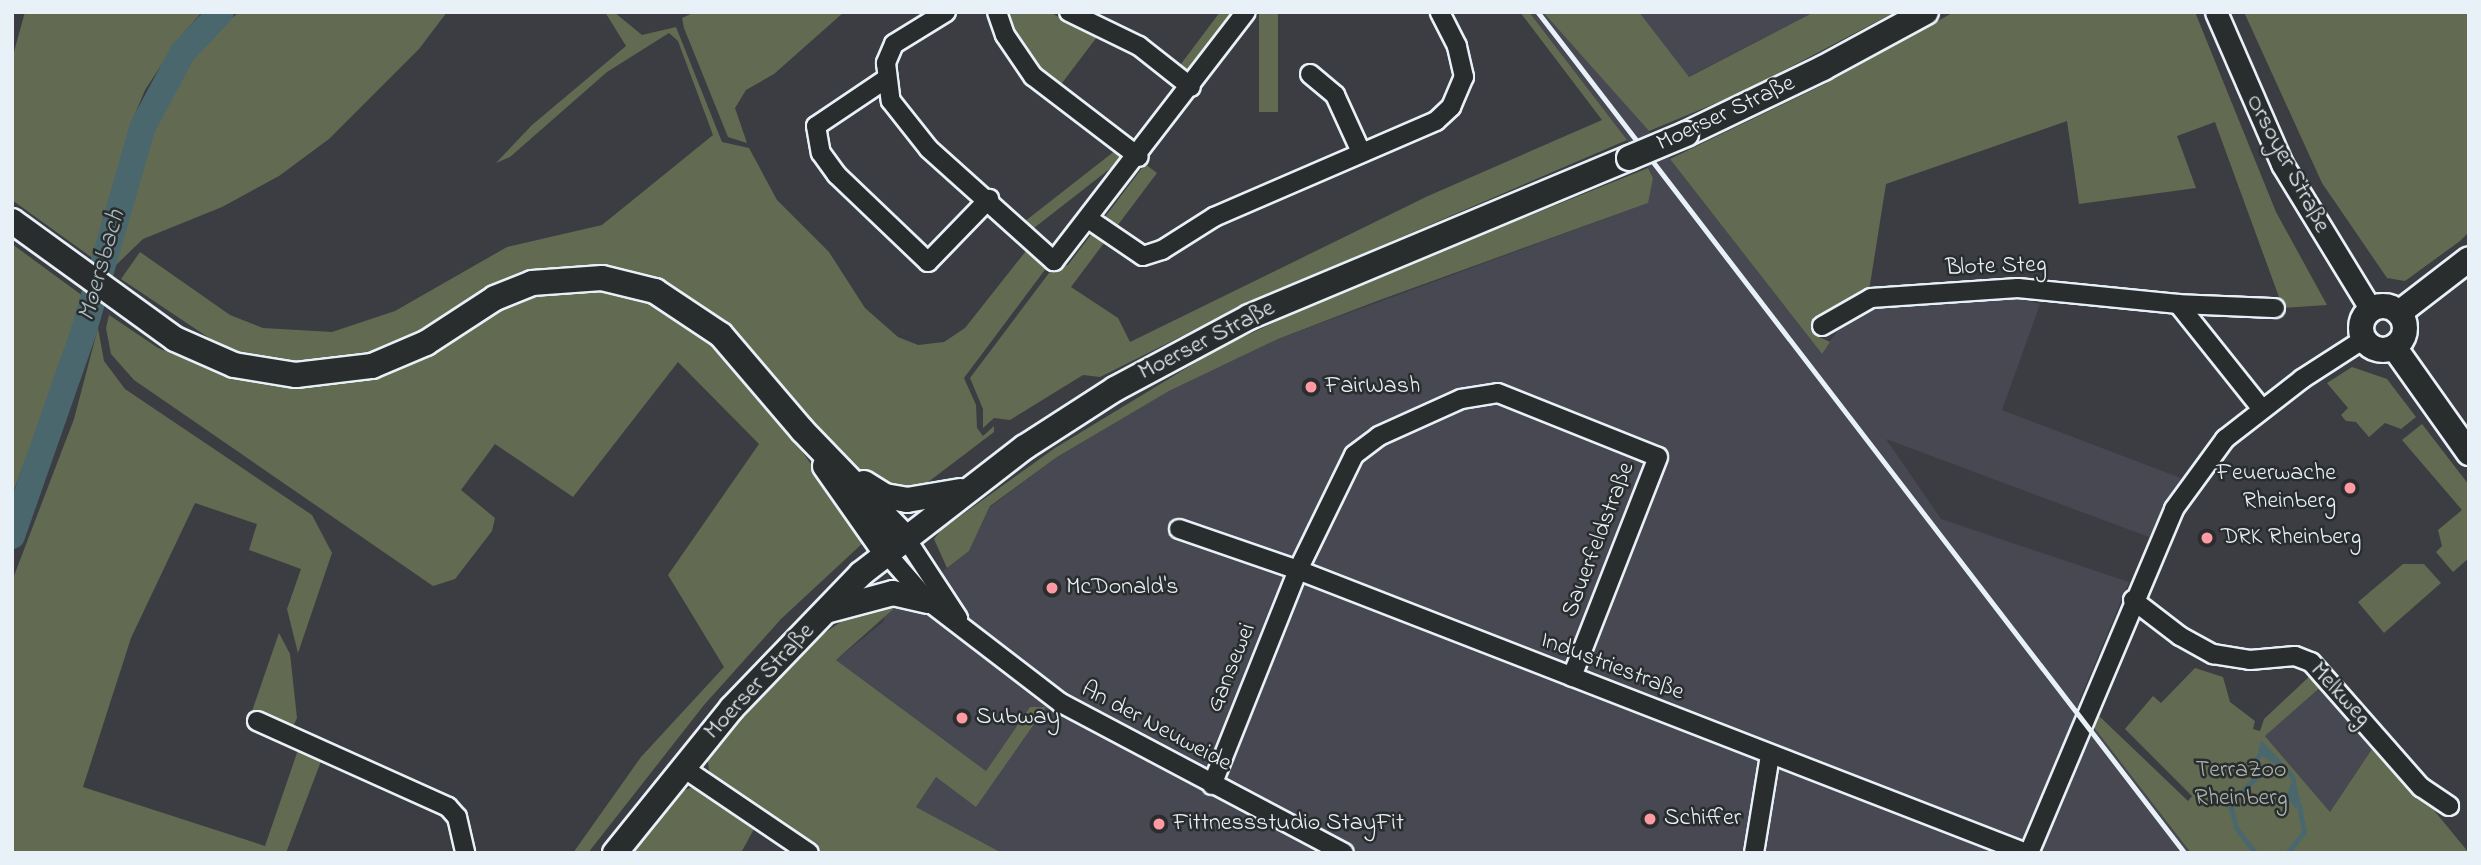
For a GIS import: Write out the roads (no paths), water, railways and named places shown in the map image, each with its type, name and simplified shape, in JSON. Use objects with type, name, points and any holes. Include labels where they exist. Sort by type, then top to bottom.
[{"type":"main road","name":"Moerser Straße","points":[[615,853],[732,708],[886,553],[964,490],[1092,403],[1195,344],[1378,260],[1686,134],[1823,68],[1926,12]]},
{"type":"main road","points":[[12,221],[140,314],[210,357],[261,371],[328,375],[397,356],[495,298],[532,284],[580,278],[629,282],[676,302],[721,335],[802,430],[886,553]]},
{"type":"main road","points":[[2399,313],[2469,259]]},
{"type":"main road","points":[[2385,306],[2399,313],[2405,331],[2394,347],[2379,349],[2364,339],[2363,320],[2371,310],[2385,306]]},
{"type":"main road","points":[[2394,347],[2469,453]]},
{"type":"main road","points":[[802,430],[850,475],[905,537]]},
{"type":"main road","points":[[850,475],[885,496],[907,500],[964,490]]},
{"type":"main road","points":[[825,612],[893,593],[928,601]]},
{"type":"street","points":[[946,12],[894,44],[886,79],[891,101],[929,149],[989,199],[1044,256],[1054,261],[1139,157],[1246,12]]},
{"type":"street","points":[[997,12],[1005,35],[1033,76],[1139,157]]},
{"type":"street","points":[[1069,12],[1139,46],[1191,87]]},
{"type":"street","points":[[1090,220],[1143,256],[1162,250],[1214,217],[1436,121],[1459,93],[1462,64],[1440,12]]},
{"type":"street","name":"Orsoyer Straße","points":[[2216,12],[2282,164],[2371,310]]},
{"type":"street","points":[[1310,74],[1335,95],[1361,152]]},
{"type":"street","points":[[886,79],[816,126],[821,153],[837,175],[928,262],[989,199]]},
{"type":"street","name":"Blote Steg","points":[[1822,326],[1871,298],[2018,288],[2178,304],[2275,307]]},
{"type":"street","points":[[2178,304],[2261,408]]},
{"type":"street","points":[[2028,853],[2133,600],[2174,509],[2225,439],[2261,408],[2364,339]]},
{"type":"street","name":"Sauerfeldstraße","points":[[1298,570],[1354,455],[1379,436],[1461,399],[1498,393],[1658,457],[1572,677]]},
{"type":"street","name":"Industriestraße","points":[[1179,529],[1298,570],[2028,853]]},
{"type":"street","name":"An der Neuweide","points":[[905,537],[959,622]]},
{"type":"street","name":"An der Neuweide","points":[[886,553],[928,601],[959,622],[1061,704],[1344,853]]},
{"type":"street","name":"Gansewei","points":[[1212,785],[1298,570]]},
{"type":"street","name":"Melkweg","points":[[2133,600],[2180,636],[2213,654],[2250,660],[2295,656],[2311,662],[2421,786],[2449,806]]},
{"type":"street","points":[[257,721],[435,798],[457,817],[465,853]]},
{"type":"street","points":[[1754,853],[1770,755]]},
{"type":"street","points":[[682,767],[809,853]]},
{"type":"water","points":[[2261,740],[2295,776],[2301,805],[2295,808],[2286,796],[2292,781],[2287,772],[2258,753]]},
{"type":"waterway","name":"Moersbach","points":[[12,536],[84,330],[143,126],[183,52],[221,12]]},
{"type":"waterway","points":[[2255,853],[2236,828],[2231,808],[2238,795],[2262,772],[2256,760],[2260,754]]},
{"type":"waterway","points":[[2287,853],[2304,832],[2299,806]]},
{"type":"railway","points":[[1538,12],[2185,853]]},
{"type":"place","name":"FairWash","points":[[1311,387]]},
{"type":"place","name":"Feuerwache Rheinberg","points":[[2350,488]]},
{"type":"place","name":"DRK Rheinberg","points":[[2207,538]]},
{"type":"place","name":"McDonald's","points":[[1052,588]]},
{"type":"place","name":"Subway","points":[[962,718]]},
{"type":"place","name":"Schiffer","points":[[1650,819]]},
{"type":"place","name":"Fittnessstudio StayFit","points":[[1159,824]]},
{"type":"park label","name":"TerraZoo Rheinberg","points":[[2241,785]]}]
